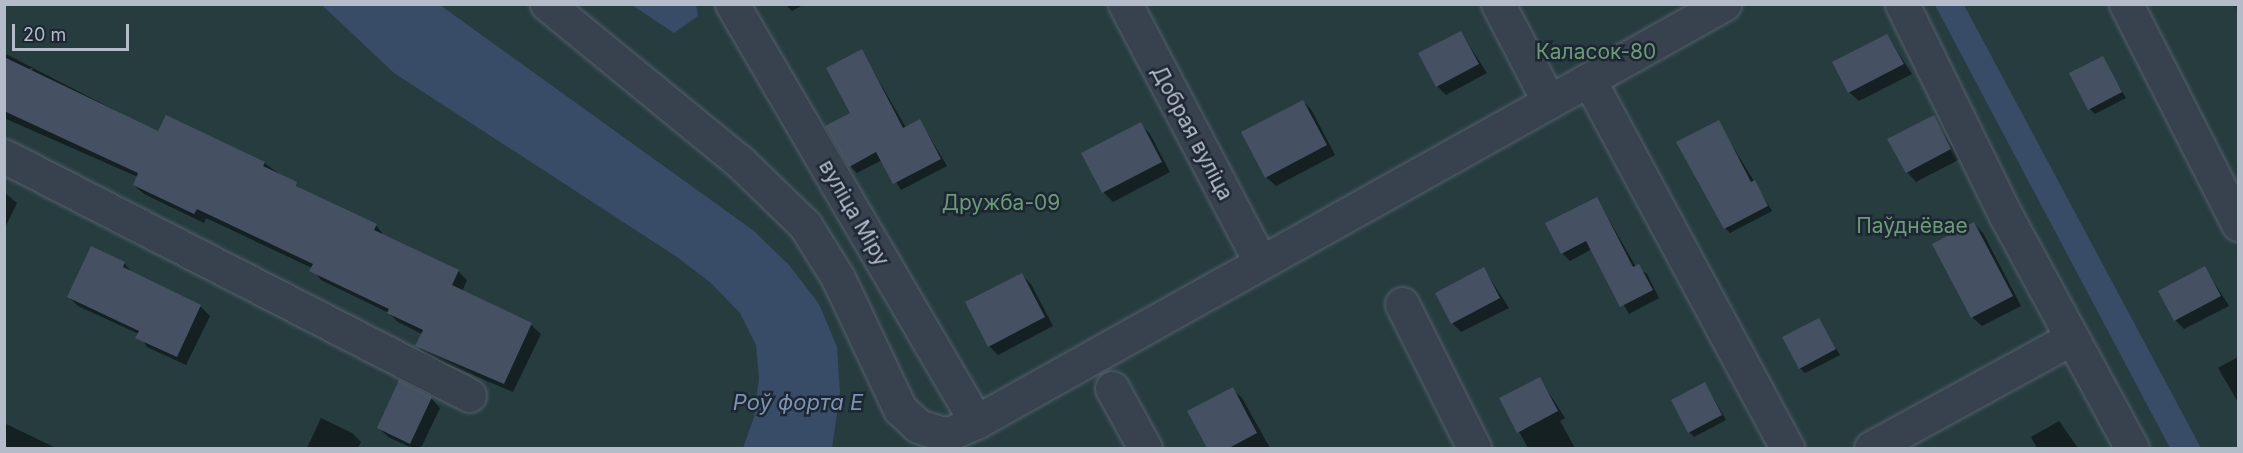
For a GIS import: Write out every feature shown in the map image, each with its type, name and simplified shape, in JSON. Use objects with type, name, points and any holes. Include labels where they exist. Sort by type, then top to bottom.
[{"type":"lane","points":[[547,4],[740,162],[805,225],[838,278],[893,398],[909,419],[939,433],[951,433],[976,422],[1260,261],[1724,4]]},
{"type":"lane","name":"вуліца Міру","points":[[732,4],[976,422]]},
{"type":"lane","name":"Добрая вуліца","points":[[1125,4],[1260,261]]},
{"type":"lane","points":[[1498,4],[1549,102]]},
{"type":"lane","points":[[1902,4],[2072,338],[2132,448]]},
{"type":"lane","points":[[2126,4],[2238,224]]},
{"type":"lane","points":[[1589,80],[1787,448]]},
{"type":"lane","points":[[4,156],[469,395]]},
{"type":"lane","points":[[1402,304],[1474,448]]},
{"type":"lane","points":[[1872,448],[2072,338]]},
{"type":"lane","points":[[1112,388],[1145,448]]},
{"type":"green space","points":[[4,5],[2234,5],[2238,13],[2238,448],[5,448]]},
{"type":"water","name":"Роў форта Е","points":[[322,5],[440,5],[754,231],[789,265],[819,304],[837,347],[840,393],[832,448],[743,448],[754,417],[759,378],[756,345],[740,313],[711,283],[677,257],[394,73]]},
{"type":"water","points":[[632,5],[696,5],[698,16],[674,33]]},
{"type":"water","points":[[1935,5],[1964,5],[2201,448],[2170,448]]},
{"type":"building","points":[[1461,31],[1479,64],[1436,87],[1418,53]]},
{"type":"building","points":[[1887,34],[1904,64],[1848,93],[1832,62]]},
{"type":"building","points":[[862,49],[903,128],[920,119],[941,159],[893,184],[876,152],[849,167],[825,126],[850,113],[826,68]]},
{"type":"building","points":[[2103,56],[2122,92],[2088,110],[2069,73]]},
{"type":"building","points":[[4,57],[158,131],[166,115],[265,162],[263,166],[297,182],[296,186],[377,224],[374,230],[459,270],[452,285],[532,323],[504,384],[415,346],[423,330],[387,313],[389,309],[309,271],[313,264],[197,209],[194,214],[133,185],[138,173],[4,111]]},
{"type":"building","points":[[1303,100],[1327,145],[1265,178],[1241,132]]},
{"type":"building","points":[[1934,115],[1951,149],[1906,173],[1887,139]]},
{"type":"building","points":[[1719,120],[1751,182],[1755,180],[1768,206],[1724,229],[1676,142]]},
{"type":"building","points":[[1141,122],[1162,162],[1102,193],[1081,153]]},
{"type":"building","points":[[1597,197],[1633,267],[1639,264],[1653,290],[1620,307],[1586,241],[1561,254],[1545,223]]},
{"type":"building","points":[[1974,222],[2013,296],[1971,318],[1932,244]]},
{"type":"building","points":[[91,246],[125,262],[123,267],[201,305],[177,357],[135,338],[139,331],[67,297]]},
{"type":"building","points":[[2205,266],[2221,296],[2174,321],[2158,291]]},
{"type":"building","points":[[1484,267],[1500,298],[1451,324],[1435,293]]},
{"type":"building","points":[[1022,273],[1045,317],[988,347],[965,302]]},
{"type":"building","points":[[1819,318],[1836,349],[1799,369],[1782,337]]},
{"type":"building","points":[[1540,377],[1558,411],[1517,433],[1499,398]]},
{"type":"building","points":[[399,380],[432,397],[410,444],[377,428]]},
{"type":"building","points":[[1705,382],[1722,415],[1688,433],[1671,400]]},
{"type":"building","points":[[1233,387],[1257,433],[1229,448],[1207,448],[1187,411]]},
{"type":"park label","name":"Каласок-80","points":[[1596,52]]},
{"type":"park label","name":"Дружба-09","points":[[1001,203]]},
{"type":"park label","name":"Паўднёвае","points":[[1912,226]]}]
